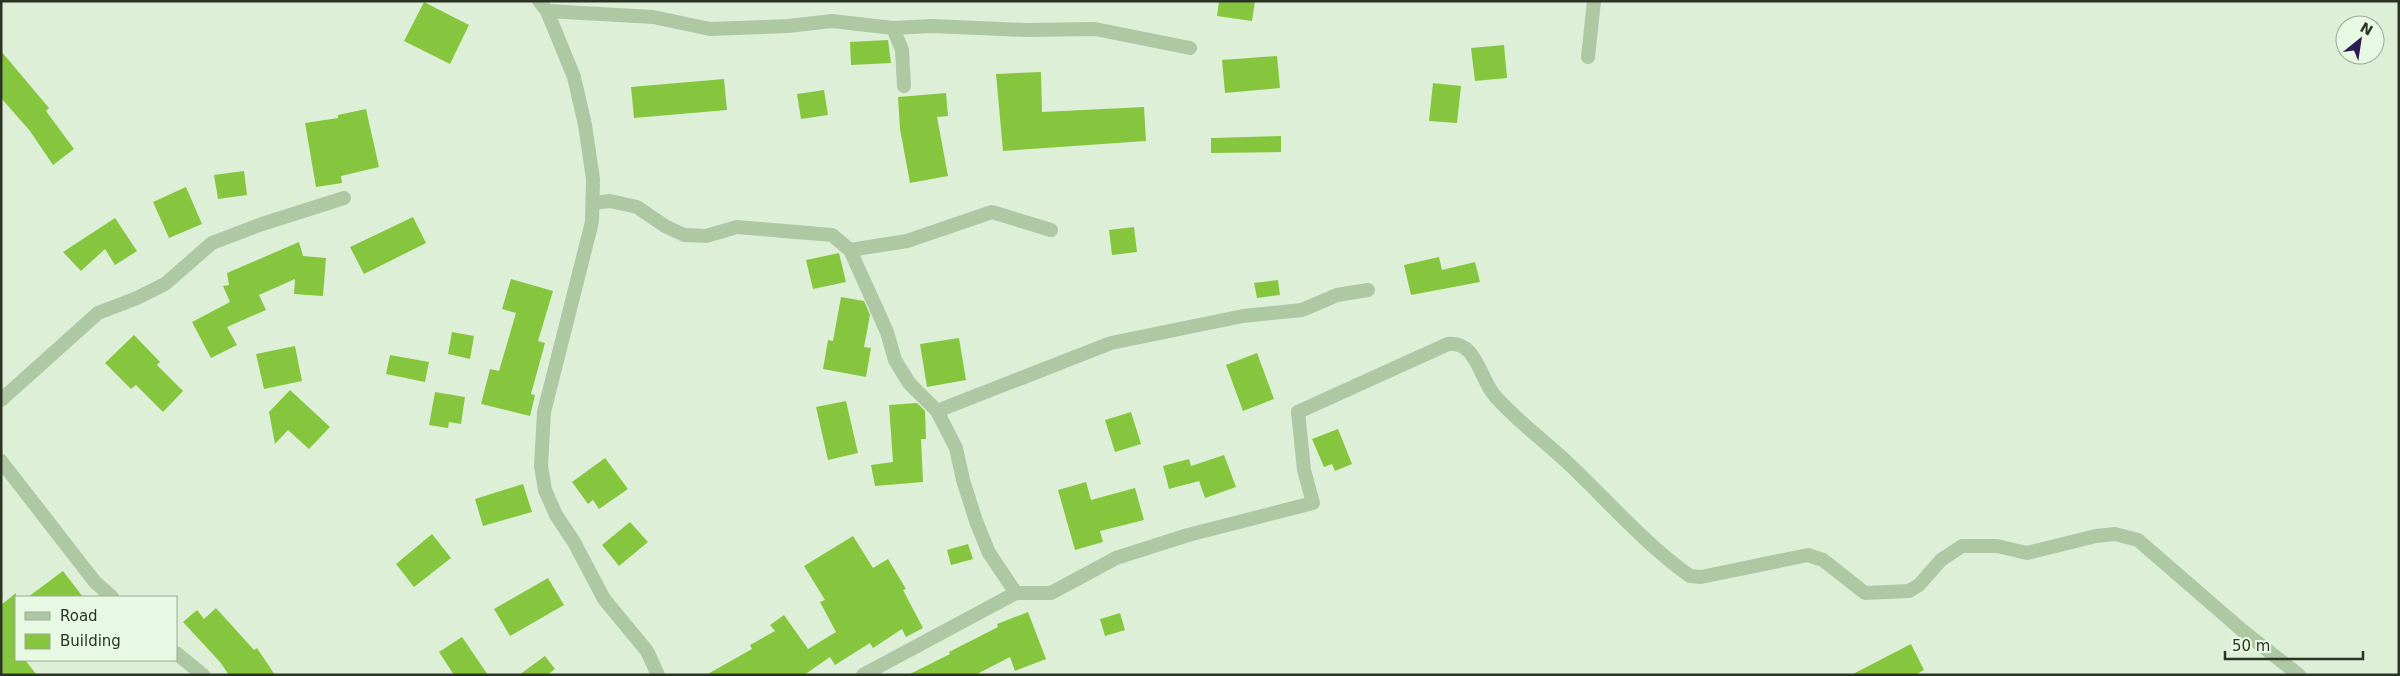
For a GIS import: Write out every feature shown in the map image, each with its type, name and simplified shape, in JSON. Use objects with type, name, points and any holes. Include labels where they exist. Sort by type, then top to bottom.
[{"type":"street","points":[[1588,57],[1594,1]]},
{"type":"street","points":[[658,675],[647,651],[604,599],[574,542],[556,515],[545,490],[542,466],[544,412],[592,222],[593,179],[588,143],[574,77],[543,6],[653,17],[710,29],[788,26],[832,21],[893,28],[932,26],[1025,30],[1095,29],[1190,48]]},
{"type":"street","points":[[893,28],[902,50],[904,86]]},
{"type":"street","points":[[1,400],[98,312],[137,298],[165,284],[212,243],[262,224],[344,198]]},
{"type":"street","points":[[593,202],[610,201],[637,207],[665,226],[684,235],[706,236],[737,227],[832,235],[850,250],[887,332],[895,360],[909,384],[937,411],[956,448],[963,480],[976,521],[989,553],[1016,593]]},
{"type":"street","points":[[850,250],[907,241],[966,219],[992,212],[1051,230]]},
{"type":"street","points":[[937,411],[1111,343],[1243,316],[1302,310],[1337,295],[1368,290]]},
{"type":"street","points":[[863,675],[1016,593],[1051,593],[1116,558],[1188,535],[1313,503],[1304,470],[1298,412],[1448,344],[1457,342],[1467,347],[1493,394],[1528,430],[1565,460],[1647,539],[1690,576],[1701,577],[1808,555],[1823,560],[1865,593],[1909,591],[1919,585],[1941,560],[1962,546],[1997,546],[2027,554],[2096,536],[2115,534],[2138,540],[2243,631],[2300,675]]},
{"type":"street","points":[[1,460],[95,582],[111,596]]},
{"type":"street","points":[[178,655],[203,675]]},
{"type":"building","points":[[1219,1],[1255,1],[1252,21],[1217,16]]},
{"type":"building","points":[[424,2],[469,25],[450,64],[404,41]]},
{"type":"building","points":[[888,40],[891,63],[851,65],[850,42]]},
{"type":"building","points":[[1504,45],[1507,78],[1475,81],[1471,48]]},
{"type":"building","points":[[1,51],[49,108],[46,111],[74,149],[53,165],[30,131],[1,98]]},
{"type":"building","points":[[1277,56],[1280,88],[1225,93],[1222,60]]},
{"type":"building","points":[[1041,72],[1042,112],[1144,107],[1146,141],[1003,151],[996,74]]},
{"type":"building","points":[[724,79],[727,110],[634,118],[631,87]]},
{"type":"building","points":[[1433,83],[1461,86],[1457,123],[1429,121]]},
{"type":"building","points":[[824,90],[828,115],[801,119],[797,94]]},
{"type":"building","points":[[946,93],[948,116],[937,117],[948,176],[910,183],[900,129],[898,97]]},
{"type":"building","points":[[366,109],[379,167],[341,176],[342,183],[316,187],[305,123],[338,118],[338,115]]},
{"type":"building","points":[[1281,136],[1281,152],[1211,153],[1211,138]]},
{"type":"building","points":[[244,171],[247,195],[218,199],[214,175]]},
{"type":"building","points":[[186,187],[202,224],[169,238],[153,202]]},
{"type":"building","points":[[413,217],[426,243],[364,274],[350,247]]},
{"type":"building","points":[[115,218],[137,251],[115,265],[105,249],[81,271],[63,252]]},
{"type":"building","points":[[1134,227],[1137,252],[1112,255],[1109,230]]},
{"type":"building","points":[[299,242],[303,256],[326,258],[323,296],[294,294],[295,279],[259,295],[266,310],[227,327],[237,345],[211,358],[192,322],[230,302],[223,286],[229,285],[227,273]]},
{"type":"building","points":[[839,253],[846,282],[813,289],[806,260]]},
{"type":"building","points":[[1439,257],[1442,270],[1475,262],[1480,282],[1411,295],[1404,265]]},
{"type":"building","points":[[511,279],[553,291],[538,341],[545,343],[531,394],[535,395],[530,416],[481,404],[490,369],[499,371],[516,313],[502,309]]},
{"type":"building","points":[[1278,280],[1280,295],[1257,298],[1254,283]]},
{"type":"building","points":[[841,297],[864,301],[870,315],[864,347],[871,348],[866,377],[823,369],[828,340],[833,341]]},
{"type":"building","points":[[452,332],[474,336],[470,359],[448,354]]},
{"type":"building","points":[[134,335],[160,362],[157,365],[183,391],[163,412],[136,385],[131,389],[105,363]]},
{"type":"building","points":[[959,338],[966,380],[927,387],[920,344]]},
{"type":"building","points":[[295,346],[302,381],[264,389],[256,354]]},
{"type":"building","points":[[1257,353],[1274,399],[1243,411],[1226,365]]},
{"type":"building","points":[[390,355],[429,362],[425,382],[386,374]]},
{"type":"building","points":[[290,390],[330,427],[309,449],[288,430],[275,444],[269,412]]},
{"type":"building","points":[[435,392],[465,397],[461,424],[449,422],[448,428],[429,425]]},
{"type":"building","points":[[846,401],[858,453],[828,460],[816,407]]},
{"type":"building","points":[[917,403],[925,411],[926,439],[921,439],[923,482],[875,486],[871,465],[893,462],[889,405]]},
{"type":"building","points":[[1131,412],[1141,444],[1115,452],[1105,420]]},
{"type":"building","points":[[1338,429],[1352,464],[1335,471],[1332,464],[1324,467],[1312,439]]},
{"type":"building","points":[[1224,455],[1236,487],[1205,498],[1199,481],[1169,489],[1163,466],[1189,459],[1191,466]]},
{"type":"building","points":[[605,458],[628,489],[599,509],[593,500],[588,504],[572,482]]},
{"type":"building","points":[[1086,482],[1091,500],[1135,488],[1144,520],[1100,531],[1103,542],[1075,550],[1058,490]]},
{"type":"building","points":[[523,484],[532,512],[483,526],[475,499]]},
{"type":"building","points":[[630,522],[648,542],[619,566],[602,545]]},
{"type":"building","points":[[432,534],[451,558],[414,587],[396,564]]},
{"type":"building","points":[[853,536],[873,568],[888,559],[906,589],[903,590],[923,628],[906,637],[902,629],[873,648],[870,643],[835,665],[830,657],[804,675],[706,675],[752,649],[750,645],[775,631],[770,625],[784,615],[808,649],[836,632],[820,602],[825,600],[804,566]]},
{"type":"building","points":[[968,544],[973,559],[951,565],[947,550]]},
{"type":"building","points":[[63,571],[82,596],[29,596]]},
{"type":"building","points":[[548,578],[564,605],[510,636],[494,609]]},
{"type":"building","points":[[16,593],[15,661],[26,661],[37,675],[1,675],[1,605]]},
{"type":"building","points":[[216,608],[254,650],[257,648],[275,675],[229,675],[220,662],[183,622],[197,610],[204,619]]},
{"type":"building","points":[[1028,612],[1046,659],[1015,671],[1010,657],[975,675],[908,675],[998,627],[997,624]]},
{"type":"building","points":[[1120,613],[1125,630],[1105,636],[1100,619]]},
{"type":"building","points":[[462,637],[488,675],[454,675],[439,652]]},
{"type":"building","points":[[1911,644],[1924,670],[1915,675],[1851,675]]},
{"type":"building","points":[[545,656],[555,669],[547,675],[519,675]]}]
